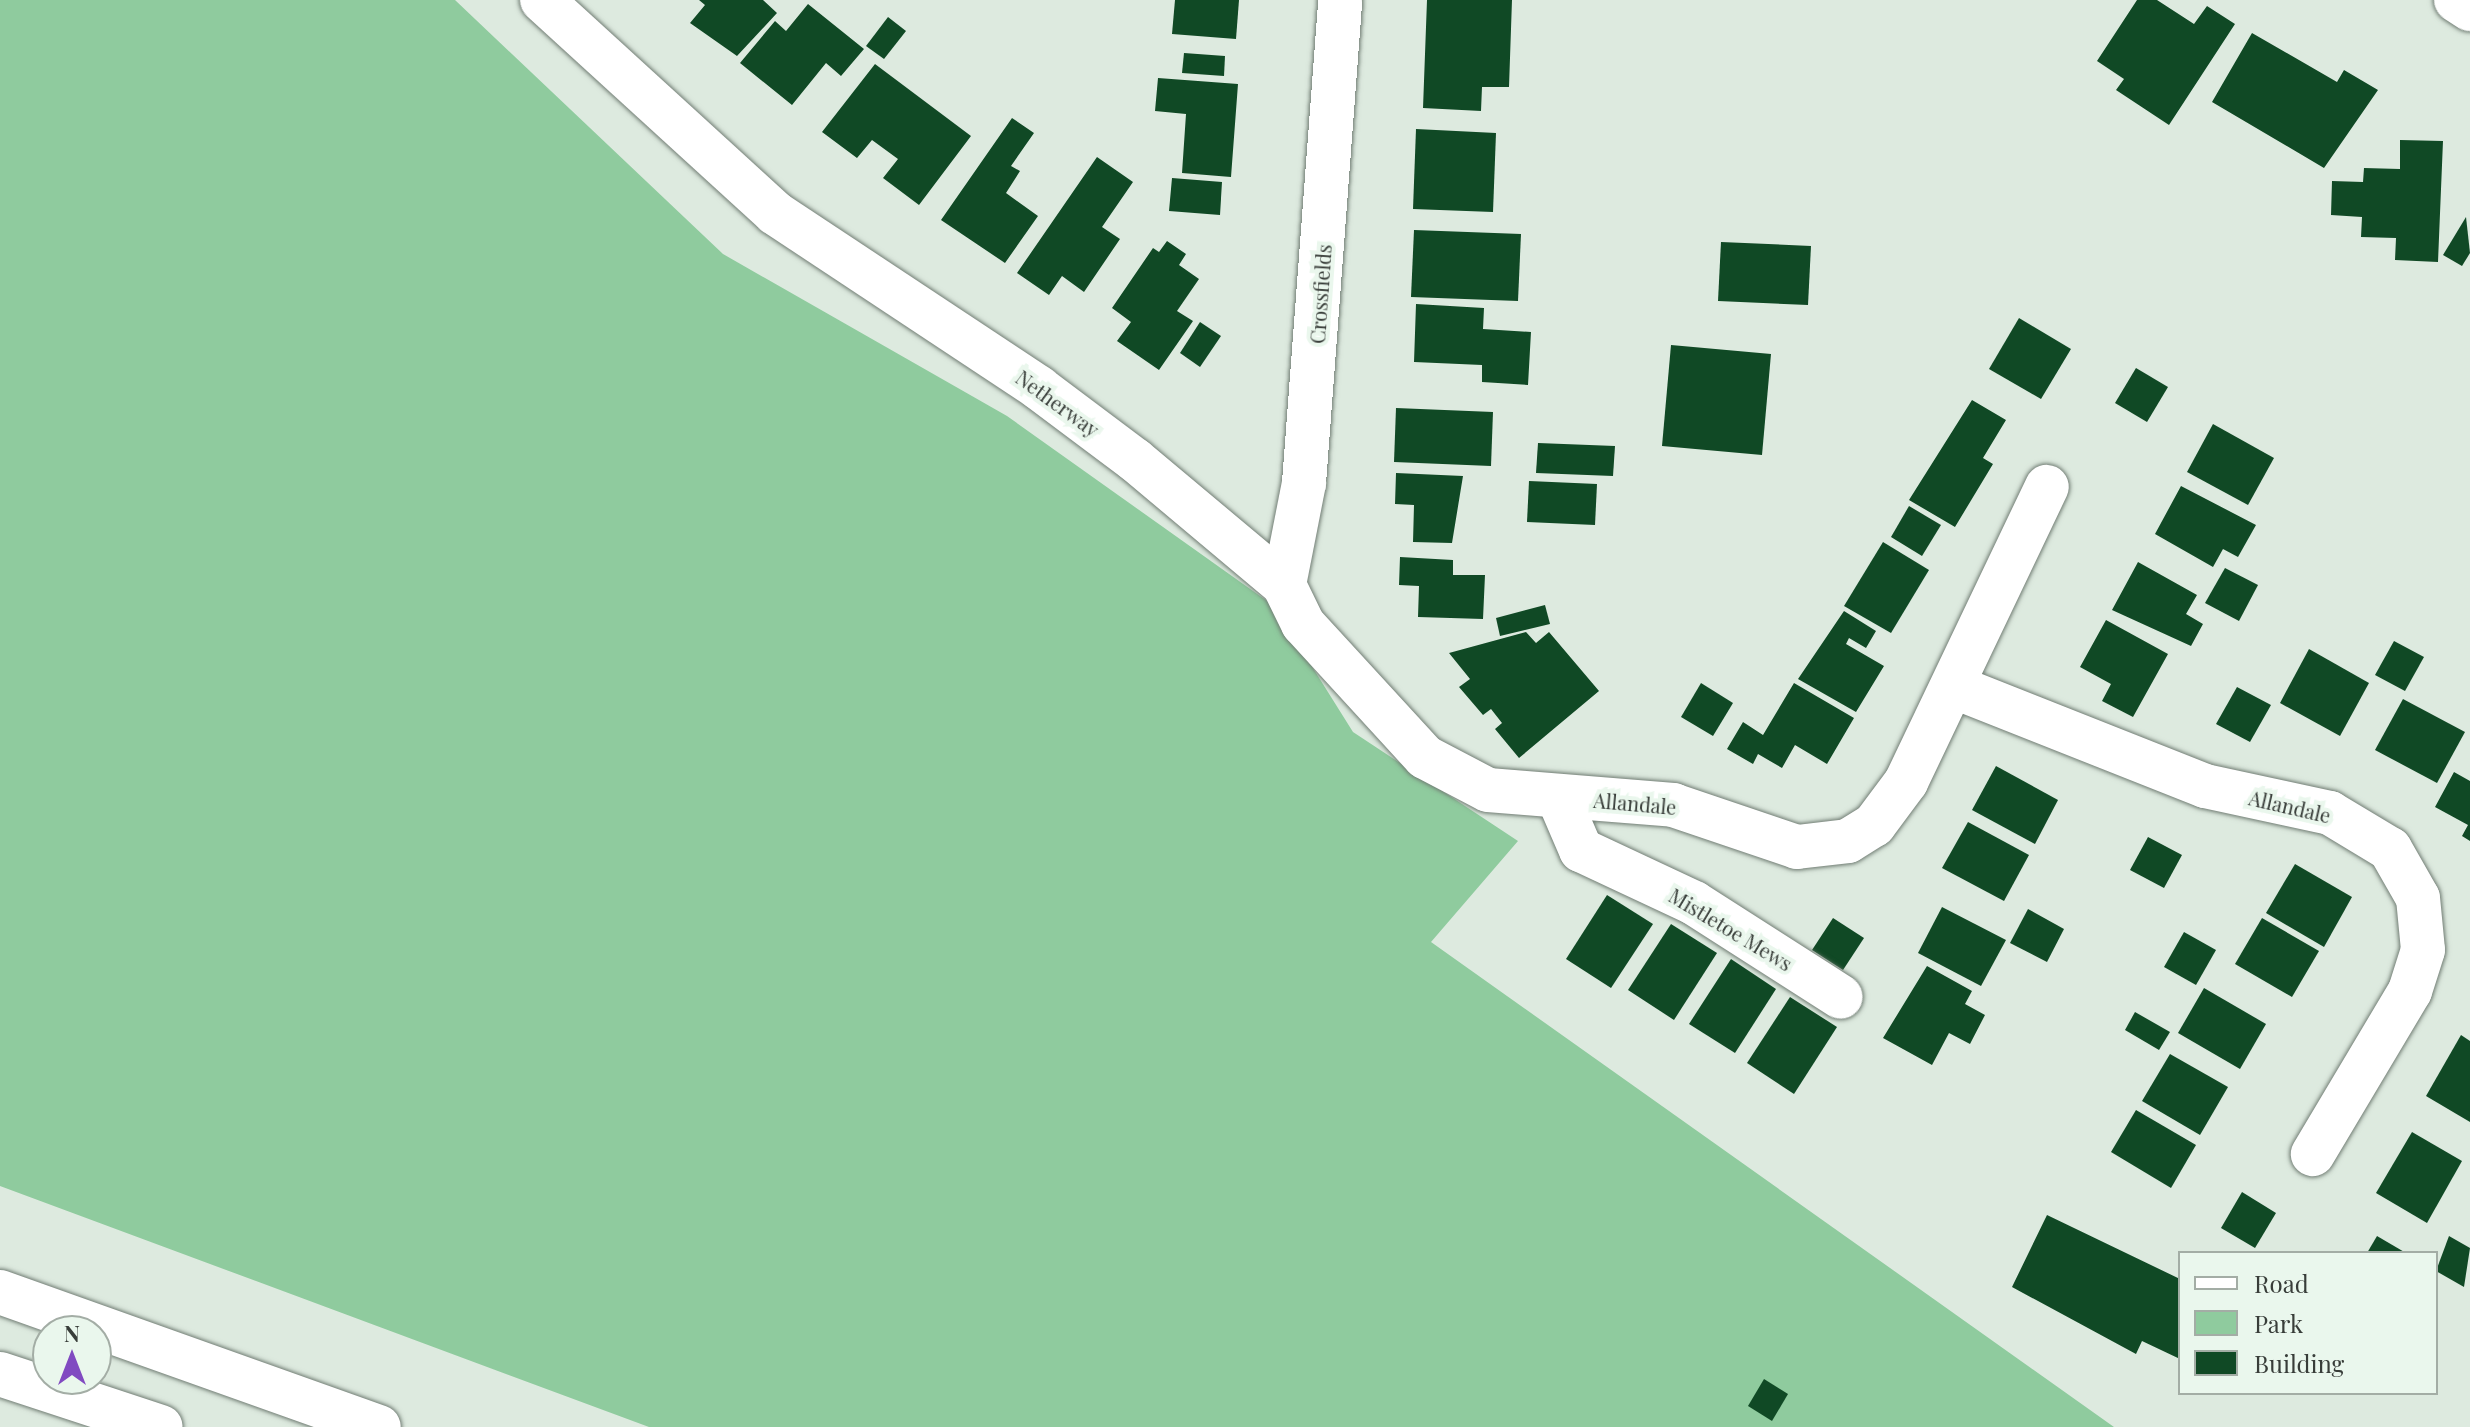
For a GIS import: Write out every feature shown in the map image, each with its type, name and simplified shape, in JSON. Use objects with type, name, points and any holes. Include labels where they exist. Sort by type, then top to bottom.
[{"type":"main road","name":"Netherway","points":[[542,0],[775,213],[1039,388],[1284,585],[1303,624],[1425,757],[1488,790],[1559,799]]},
{"type":"main road","name":"Crossfields","points":[[1284,585],[1304,483],[1340,0]]},
{"type":"main road","points":[[2456,0],[2470,9]]},
{"type":"main road","name":"Allandale","points":[[1559,799],[1673,805],[1797,847],[1829,847],[1874,825],[1906,782],[1955,687],[2047,487]]},
{"type":"main road","name":"Allandale","points":[[1955,687],[2205,786],[2330,813],[2390,849],[2418,898],[2423,950],[2410,991],[2313,1154]]},
{"type":"main road","name":"Mistletoe Mews","points":[[1559,799],[1581,850],[1694,903],[1841,997]]},
{"type":"main road","points":[[0,1292],[379,1427]]},
{"type":"main road","points":[[0,1374],[161,1427]]},
{"type":"green space","points":[[0,0],[455,0],[723,254],[1007,416],[1274,606],[1353,732],[1518,841],[1431,942],[2114,1427],[649,1427],[0,1186]]},
{"type":"building","points":[[699,0],[763,0],[777,13],[737,56],[690,23],[705,5]]},
{"type":"building","points":[[1175,0],[1239,0],[1236,39],[1172,34]]},
{"type":"building","points":[[1427,0],[1512,0],[1509,87],[1482,87],[1481,111],[1423,108]]},
{"type":"building","points":[[2137,0],[2157,0],[2194,24],[2207,6],[2235,24],[2169,125],[2116,90],[2124,79],[2097,61]]},
{"type":"building","points":[[808,4],[864,49],[841,76],[826,63],[792,105],[740,63],[775,21],[786,31]]},
{"type":"building","points":[[888,17],[906,31],[884,59],[866,46]]},
{"type":"building","points":[[2252,33],[2337,82],[2344,70],[2378,90],[2324,168],[2212,102]]},
{"type":"building","points":[[1184,53],[1225,56],[1224,76],[1182,73]]},
{"type":"building","points":[[875,64],[971,136],[919,205],[883,178],[898,159],[872,140],[857,158],[822,132]]},
{"type":"building","points":[[1158,78],[1238,84],[1231,177],[1182,173],[1186,114],[1155,111]]},
{"type":"building","points":[[1012,118],[1034,133],[1011,166],[1020,171],[1006,193],[1038,216],[1005,263],[941,220]]},
{"type":"building","points":[[1416,129],[1496,133],[1493,212],[1413,209]]},
{"type":"building","points":[[2400,140],[2443,141],[2438,262],[2395,260],[2396,238],[2361,237],[2362,217],[2331,215],[2332,181],[2363,182],[2364,168],[2400,169]]},
{"type":"building","points":[[1097,157],[1133,182],[1102,227],[1120,239],[1084,292],[1062,276],[1049,295],[1017,273]]},
{"type":"building","points":[[1172,178],[1222,182],[1220,215],[1169,211]]},
{"type":"building","points":[[2466,217],[2470,253],[2462,266],[2443,255]]},
{"type":"building","points":[[1414,230],[1521,234],[1518,301],[1411,297]]},
{"type":"building","points":[[1167,241],[1186,254],[1179,265],[1199,279],[1177,311],[1193,321],[1159,370],[1117,341],[1131,322],[1112,308],[1153,248],[1159,252]]},
{"type":"building","points":[[1721,242],[1811,246],[1808,305],[1718,301]]},
{"type":"building","points":[[1416,304],[1484,308],[1483,329],[1531,332],[1528,385],[1482,382],[1482,365],[1414,362]]},
{"type":"building","points":[[2019,318],[2071,349],[2041,399],[1989,369]]},
{"type":"building","points":[[1200,322],[1221,336],[1200,367],[1180,353]]},
{"type":"building","points":[[1671,345],[1771,354],[1762,455],[1662,446]]},
{"type":"building","points":[[2136,368],[2168,387],[2147,422],[2115,403]]},
{"type":"building","points":[[1972,400],[2006,420],[1983,458],[1993,464],[1955,527],[1909,500]]},
{"type":"building","points":[[1396,408],[1493,412],[1491,466],[1394,462]]},
{"type":"building","points":[[2213,424],[2274,458],[2248,505],[2187,472]]},
{"type":"building","points":[[1538,443],[1615,446],[1613,476],[1536,473]]},
{"type":"building","points":[[1396,473],[1463,476],[1452,543],[1413,542],[1414,505],[1395,504]]},
{"type":"building","points":[[1529,481],[1597,484],[1595,525],[1527,522]]},
{"type":"building","points":[[2181,486],[2256,525],[2238,557],[2223,549],[2213,567],[2155,534]]},
{"type":"building","points":[[1909,506],[1941,525],[1922,556],[1891,537]]},
{"type":"building","points":[[1883,542],[1929,570],[1891,633],[1844,606]]},
{"type":"building","points":[[1400,557],[1453,560],[1453,575],[1485,575],[1483,619],[1418,617],[1419,586],[1399,585]]},
{"type":"building","points":[[2138,562],[2197,595],[2186,614],[2203,624],[2191,646],[2112,610]]},
{"type":"building","points":[[2225,568],[2258,585],[2239,621],[2205,603]]},
{"type":"building","points":[[1545,605],[1550,624],[1500,636],[1496,618]]},
{"type":"building","points":[[1844,611],[1876,631],[1866,648],[1849,638],[1846,644],[1884,666],[1856,712],[1798,679]]},
{"type":"building","points":[[2106,620],[2168,654],[2133,717],[2102,701],[2111,684],[2080,667]]},
{"type":"building","points":[[1526,632],[1536,643],[1549,632],[1599,691],[1519,758],[1495,729],[1502,723],[1491,709],[1483,715],[1459,687],[1470,679],[1449,653]]},
{"type":"building","points":[[2394,641],[2424,657],[2405,691],[2375,675]]},
{"type":"building","points":[[2309,649],[2369,683],[2340,736],[2280,703]]},
{"type":"building","points":[[1701,683],[1733,703],[1713,736],[1681,717]]},
{"type":"building","points":[[1794,683],[1854,718],[1827,764],[1795,745],[1782,768],[1758,754],[1753,764],[1727,749],[1743,722],[1763,735]]},
{"type":"building","points":[[2237,687],[2271,705],[2250,742],[2216,724]]},
{"type":"building","points":[[2403,699],[2465,732],[2437,783],[2375,750]]},
{"type":"building","points":[[1996,766],[2058,800],[2035,844],[1972,810]]},
{"type":"building","points":[[2454,772],[2470,781],[2470,841],[2462,836],[2468,825],[2435,807]]},
{"type":"building","points":[[1968,822],[2029,855],[2004,901],[1942,868]]},
{"type":"building","points":[[2148,837],[2182,855],[2164,888],[2130,870]]},
{"type":"building","points":[[2295,864],[2352,897],[2324,947],[2266,913]]},
{"type":"building","points":[[1607,895],[1653,924],[1611,988],[1566,959]]},
{"type":"building","points":[[1942,907],[2006,940],[1981,986],[1918,953]]},
{"type":"building","points":[[2028,909],[2064,929],[2047,962],[2010,943]]},
{"type":"building","points":[[1833,918],[1864,938],[1843,970],[1812,950]]},
{"type":"building","points":[[2262,918],[2319,951],[2292,997],[2235,964]]},
{"type":"building","points":[[1671,924],[1717,953],[1674,1020],[1628,990]]},
{"type":"building","points":[[2184,932],[2216,950],[2196,985],[2164,967]]},
{"type":"building","points":[[1731,959],[1776,989],[1735,1053],[1689,1024]]},
{"type":"building","points":[[1927,966],[1972,991],[1965,1004],[1985,1015],[1970,1044],[1949,1033],[1932,1065],[1883,1038]]},
{"type":"building","points":[[2204,988],[2266,1024],[2240,1069],[2178,1033]]},
{"type":"building","points":[[1790,997],[1837,1027],[1794,1094],[1747,1063]]},
{"type":"building","points":[[2135,1012],[2170,1032],[2159,1050],[2125,1030]]},
{"type":"building","points":[[2461,1035],[2470,1041],[2470,1122],[2426,1096]]},
{"type":"building","points":[[2170,1054],[2228,1087],[2200,1135],[2142,1101]]},
{"type":"building","points":[[2136,1110],[2196,1145],[2171,1188],[2111,1152]]},
{"type":"building","points":[[2412,1132],[2462,1161],[2427,1223],[2376,1193]]},
{"type":"building","points":[[2242,1192],[2276,1213],[2255,1248],[2221,1228]]},
{"type":"building","points":[[2047,1215],[2178,1278],[2178,1358],[2142,1341],[2136,1354],[2012,1287]]},
{"type":"building","points":[[2377,1236],[2403,1251],[2368,1251]]},
{"type":"building","points":[[2449,1236],[2470,1248],[2464,1287],[2438,1272]]},
{"type":"building","points":[[1764,1379],[1788,1394],[1772,1421],[1748,1406]]}]
